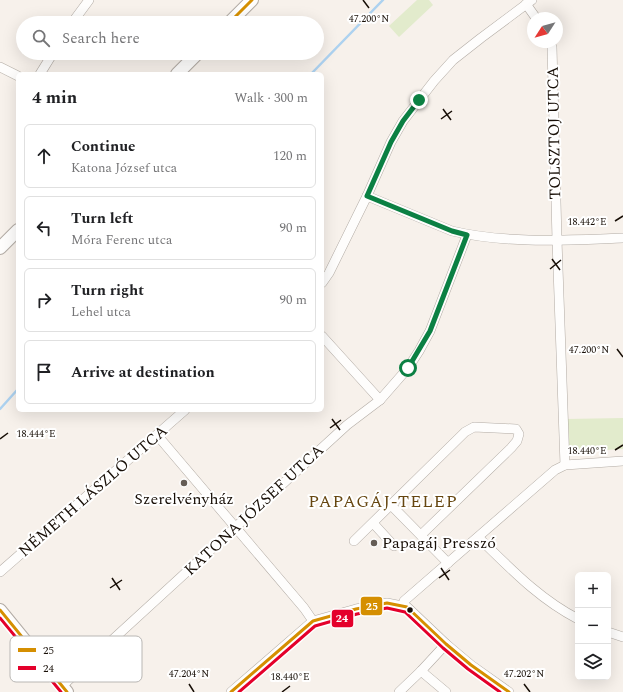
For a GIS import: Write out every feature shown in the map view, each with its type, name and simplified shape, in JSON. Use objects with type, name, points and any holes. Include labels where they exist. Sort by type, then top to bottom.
[{"type":"street","points":[[77,16],[89,0]]},
{"type":"street","points":[[236,16],[252,0]]},
{"type":"street","points":[[324,280],[329,273],[367,196],[391,142],[403,121],[434,81],[453,60],[529,2],[533,12]]},
{"type":"street","name":"TOLSZTOJ UTCA","points":[[552,48],[565,465]]},
{"type":"street","points":[[41,72],[49,60]]},
{"type":"street","points":[[179,72],[191,60]]},
{"type":"street","points":[[0,67],[16,75]]},
{"type":"street","points":[[367,196],[452,231],[467,235],[557,240],[623,238]]},
{"type":"street","points":[[0,248],[16,232]]},
{"type":"street","name":"KATONA JÓZSEF UTCA","points":[[121,636],[347,425],[380,400],[408,368],[430,331],[467,235]]},
{"type":"street","points":[[324,338],[380,400]]},
{"type":"street","name":"NÉMETH LÁSZLÓ UTCA","points":[[0,572],[183,412]]},
{"type":"street","points":[[354,541],[465,432],[474,427],[516,429],[519,434],[517,441],[511,448],[421,535]]},
{"type":"street","points":[[157,435],[304,608],[313,621]]},
{"type":"street","points":[[403,605],[404,601],[479,538],[546,476],[555,470],[565,465],[623,461]]},
{"type":"street","points":[[391,504],[448,563]]},
{"type":"street","points":[[373,523],[394,546]]},
{"type":"street","points":[[479,538],[533,590],[575,617]]},
{"type":"street","points":[[231,692],[313,621],[387,603],[408,607],[446,644],[471,665],[509,692]]},
{"type":"street","points":[[0,610],[21,636]]},
{"type":"street","points":[[611,633],[623,637]]},
{"type":"street","points":[[399,692],[446,644]]},
{"type":"street","points":[[421,671],[446,692]]},
{"type":"street","name":"KATONA JÓZSEF UTCA","points":[[65,689],[72,682]]},
{"type":"green space","points":[[417,0],[429,0],[433,5],[399,37],[389,26]]},
{"type":"green space","points":[[623,418],[623,449],[568,452],[566,419]]},
{"type":"waterway","points":[[313,72],[383,0]]},
{"type":"waterway","points":[[0,409],[16,391]]},
{"type":"transit line","name":"25","points":[[236,16],[252,0]]},
{"type":"transit line","name":"25","points":[[231,692],[313,621],[356,609],[387,603],[407,607],[446,644],[471,665],[509,692]]},
{"type":"transit line","name":"24","points":[[239,692],[315,626],[357,614],[387,608],[405,612],[443,648],[468,669],[500,692]]},
{"type":"transit line","name":"25","points":[[0,610],[21,636]]},
{"type":"transit line","name":"24","points":[[0,618],[15,636]]},
{"type":"transit line","name":"24","points":[[53,682],[61,692]]},
{"type":"transit line","name":"25","points":[[59,682],[67,692]]},
{"type":"place","name":"Szerelvényház","points":[[184,483]]},
{"type":"place","name":"Papagáj Presszó","points":[[374,543]]},
{"type":"district","name":"PAPAGÁJ-TELEP","points":[[383,502]]},
{"type":"route","points":[[408,368],[430,331],[467,235],[452,231],[367,196],[391,142],[403,121],[419,100]]}]
